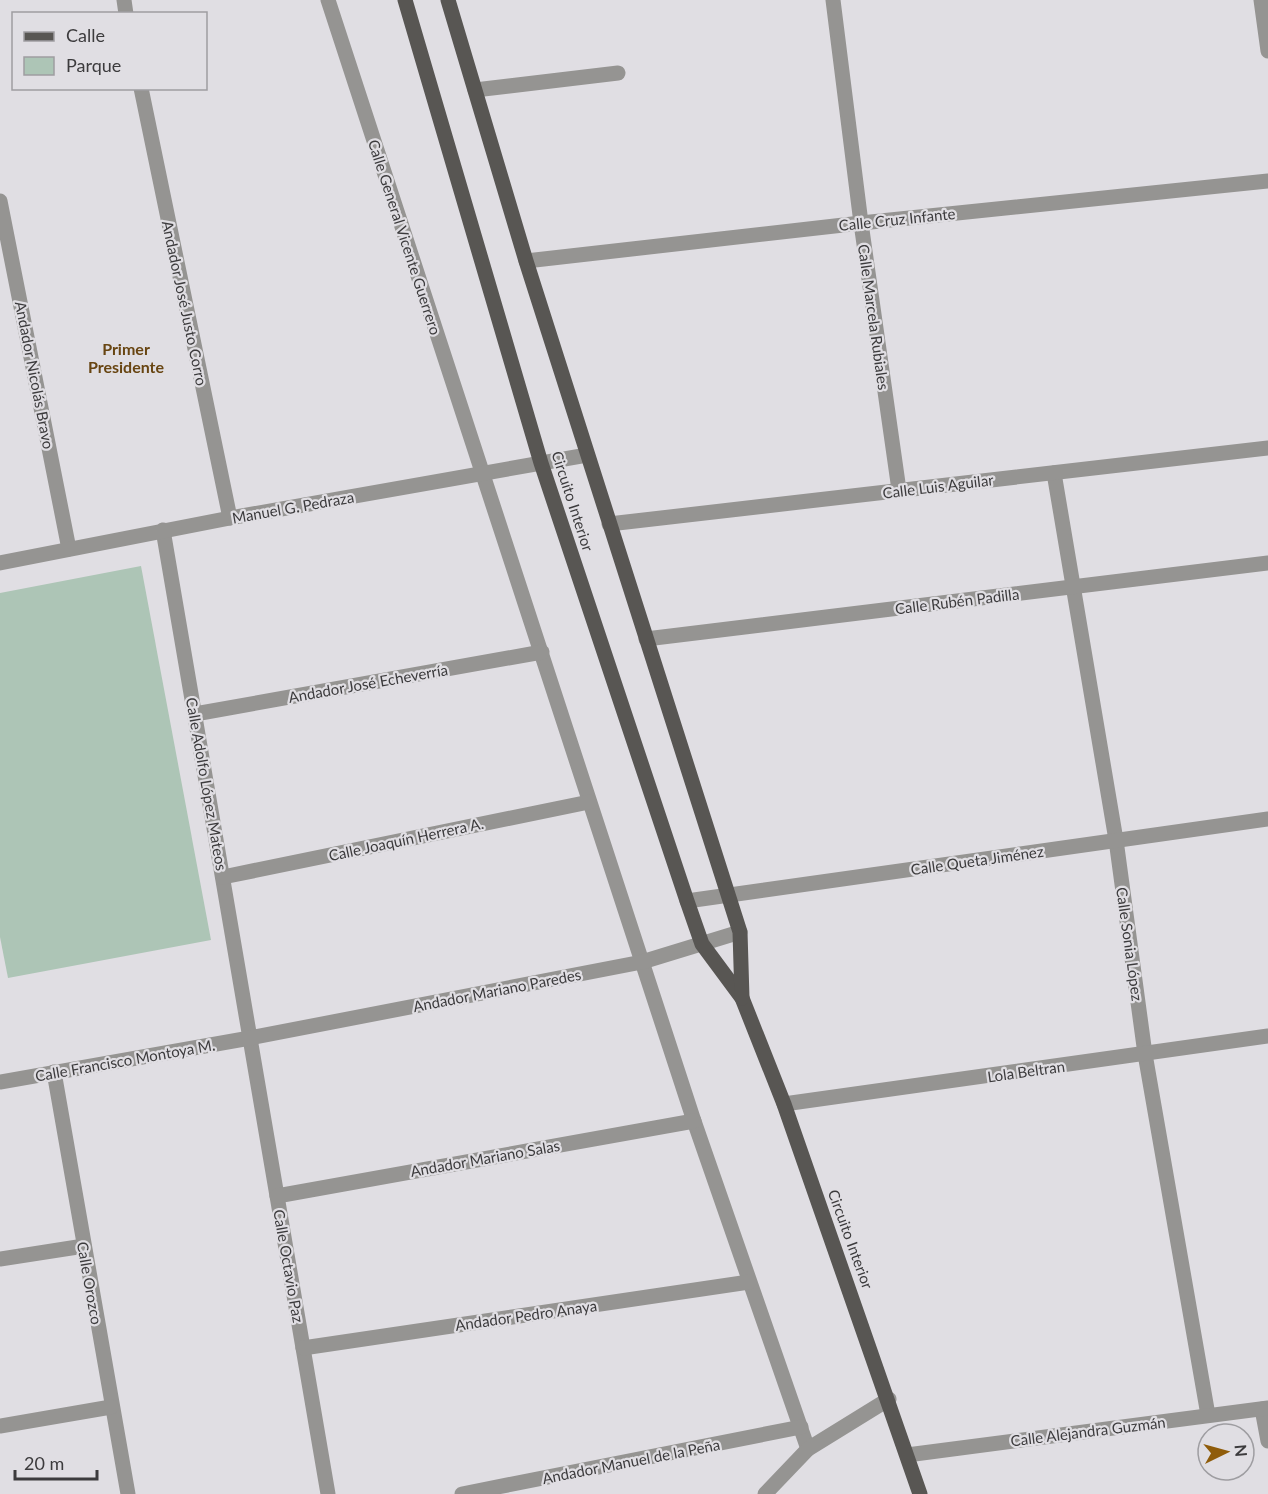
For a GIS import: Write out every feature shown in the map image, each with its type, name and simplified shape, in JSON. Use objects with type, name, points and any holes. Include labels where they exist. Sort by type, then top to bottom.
[{"type":"main road","name":"Circuito Interior","points":[[405,0],[541,463],[687,901],[702,944],[742,998],[784,1104],[920,1494]]},
{"type":"main road","name":"Circuito Interior","points":[[448,0],[526,261],[740,932],[742,998]]},
{"type":"street","name":"Calle General Vicente Guerrero","points":[[328,0],[694,1121],[808,1449]]},
{"type":"street","name":"Calle Marcela Rubiales","points":[[833,0],[898,490]]},
{"type":"street","points":[[1261,0],[1268,51]]},
{"type":"street","points":[[475,90],[618,73]]},
{"type":"street","name":"Andador José Justo Corro","points":[[141,90],[230,518]]},
{"type":"street","name":"Calle Cruz Infante","points":[[526,261],[861,223],[1268,181]]},
{"type":"street","name":"Andador Nicolás Bravo","points":[[0,201],[69,549]]},
{"type":"street","name":"Calle Luis Aguilar","points":[[609,524],[1268,448]]},
{"type":"street","name":"Manuel G. Pedraza","points":[[0,563],[163,530],[587,455]]},
{"type":"street","name":"Calle Sonia López","points":[[1054,472],[1116,840],[1145,1054],[1208,1416]]},
{"type":"street","name":"Calle Adolfo López Mateos","points":[[163,530],[250,1038]]},
{"type":"street","name":"Calle Rubén Padilla","points":[[646,639],[1268,563]]},
{"type":"street","name":"Andador José Echeverría","points":[[195,714],[542,652]]},
{"type":"street","name":"Calle Joaquín Herrera A.","points":[[223,877],[589,802]]},
{"type":"street","name":"Calle Queta Jiménez","points":[[687,901],[1268,819]]},
{"type":"street","name":"Andador Mariano Paredes","points":[[250,1038],[642,962],[740,932]]},
{"type":"street","name":"Lola Beltran","points":[[784,1104],[1268,1036]]},
{"type":"street","name":"Calle Francisco Montoya M.","points":[[0,1082],[250,1038]]},
{"type":"street","name":"Calle Octavio Paz","points":[[250,1038],[328,1494]]},
{"type":"street","name":"Calle Orozco","points":[[54,1072],[128,1494]]},
{"type":"street","name":"Andador Mariano Salas","points":[[277,1196],[694,1121]]},
{"type":"street","points":[[0,1259],[84,1246]]},
{"type":"street","name":"Andador Pedro Anaya","points":[[303,1348],[749,1282]]},
{"type":"street","points":[[765,1494],[808,1449],[888,1399]]},
{"type":"street","points":[[0,1426],[111,1407]]},
{"type":"street","points":[[1265,1408],[1268,1441]]},
{"type":"street","name":"Calle Alejandra Guzmán","points":[[907,1455],[1265,1408]]},
{"type":"street","name":"Andador Manuel de la Peña","points":[[462,1494],[801,1427]]},
{"type":"green space","points":[[141,566],[211,940],[8,978],[0,937],[0,593]]},
{"type":"district","name":"Primer Presidente","points":[[126,357]]}]
